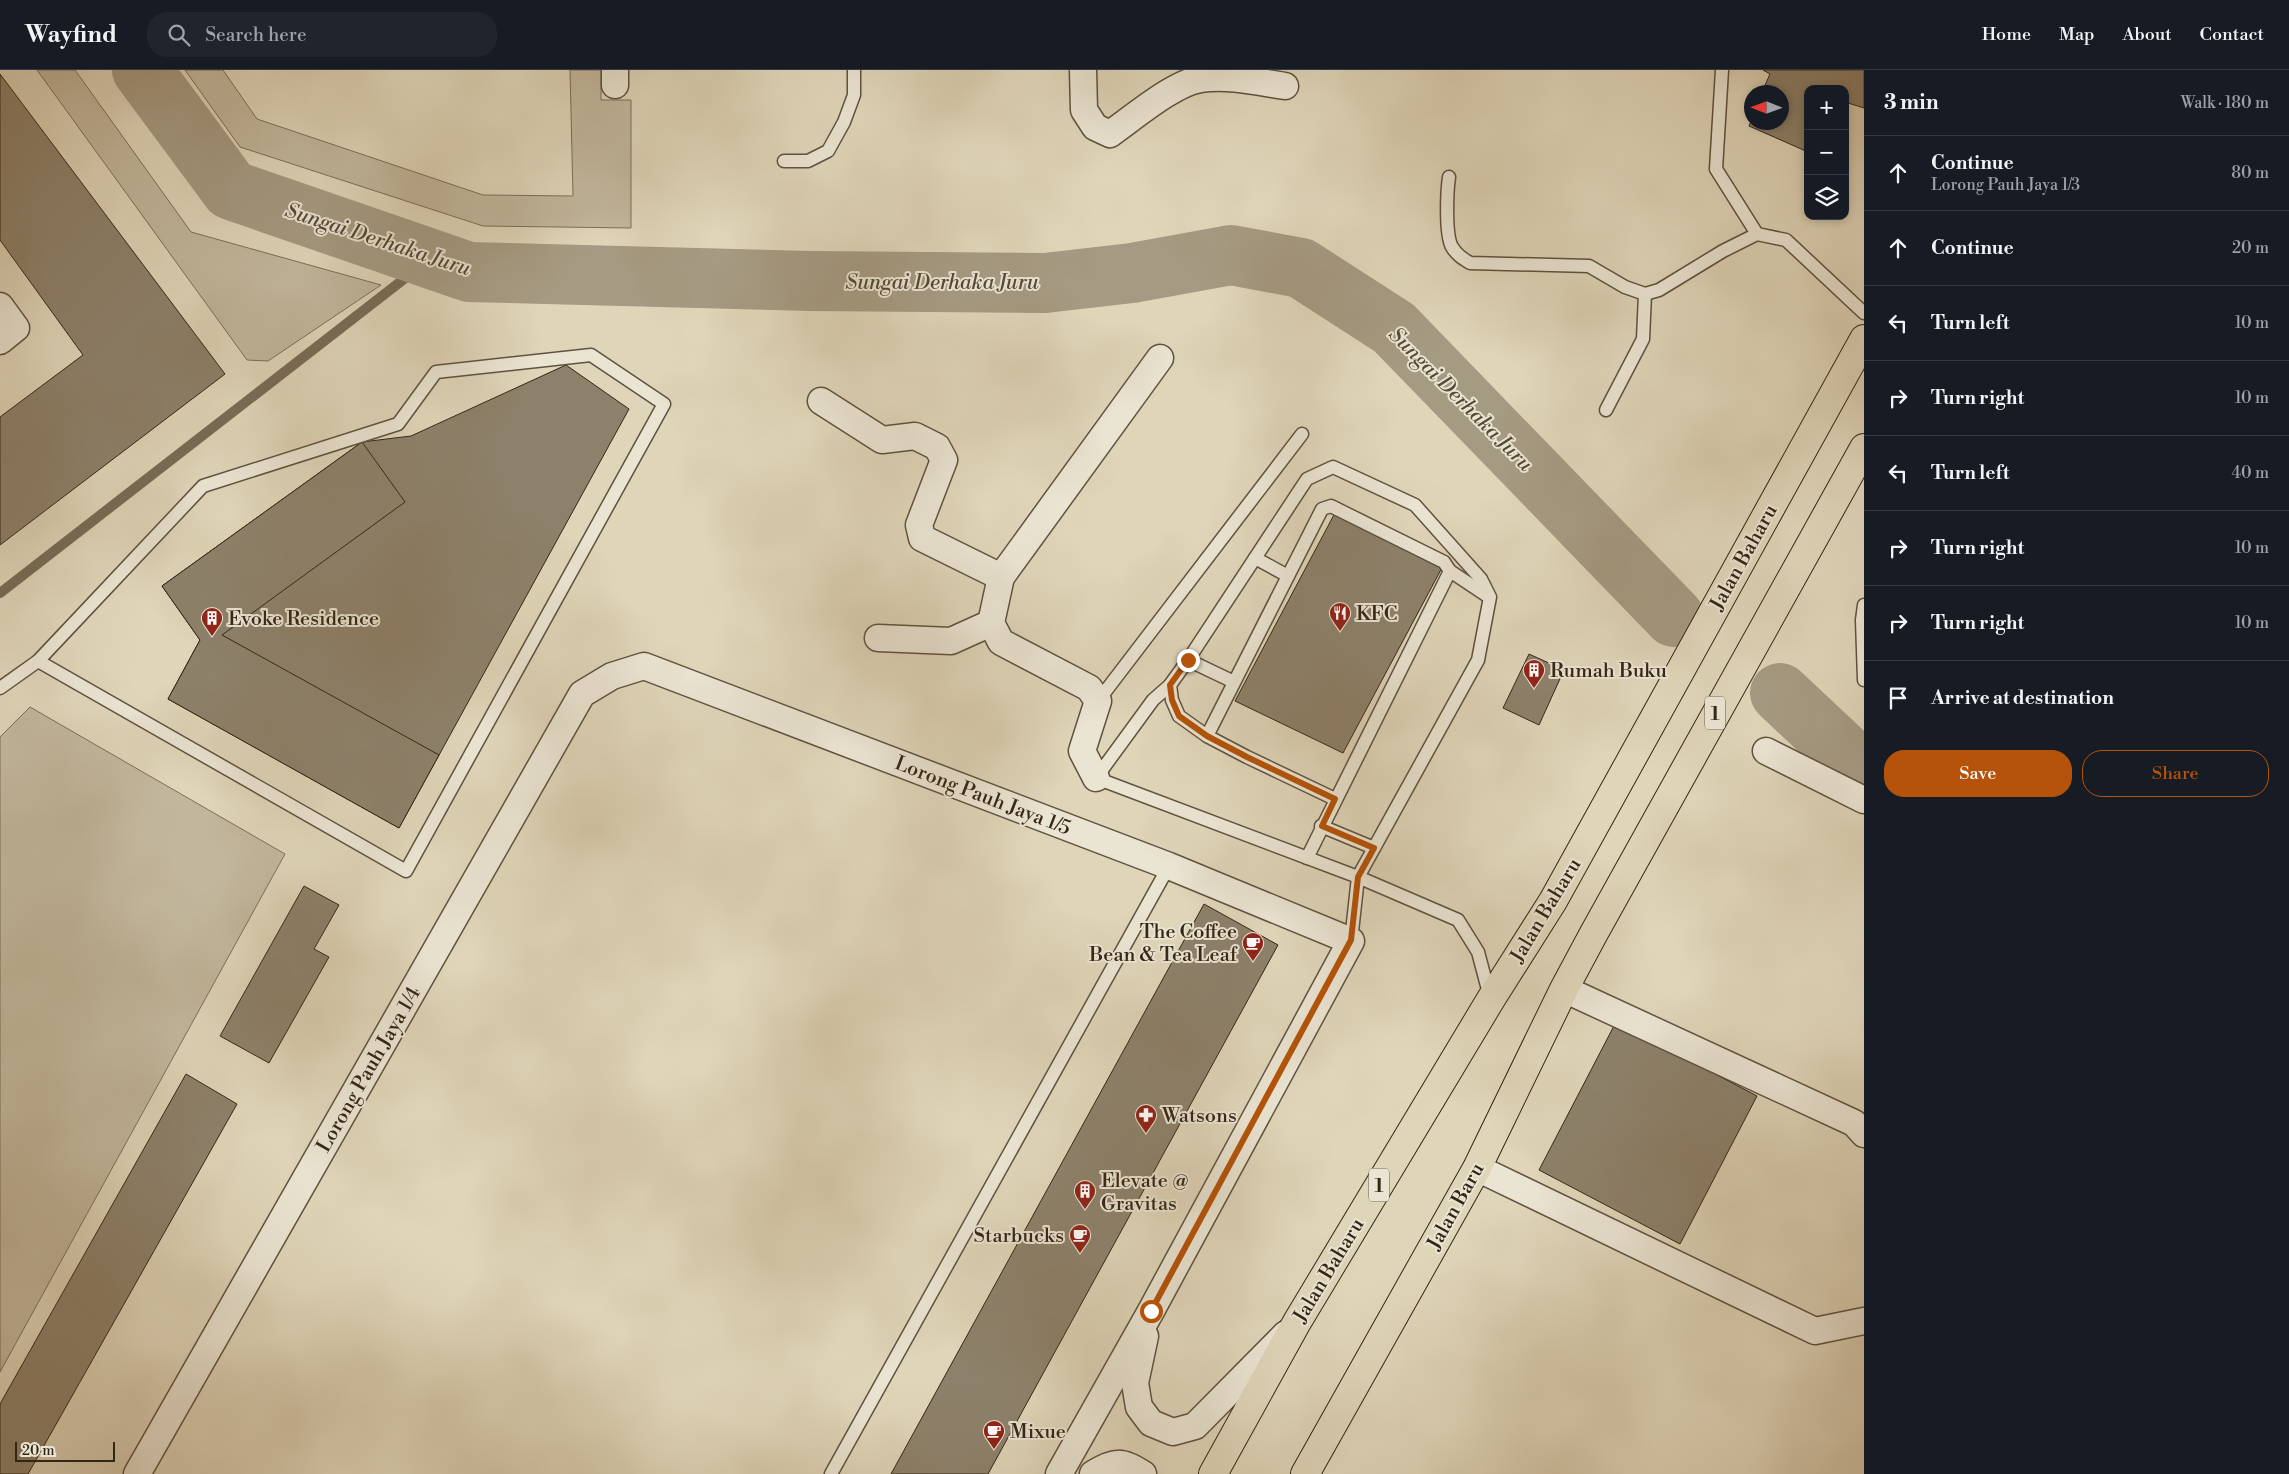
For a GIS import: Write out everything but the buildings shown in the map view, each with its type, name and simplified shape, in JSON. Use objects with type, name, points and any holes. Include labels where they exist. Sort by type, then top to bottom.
[{"type":"highway","name":"Jalan Baharu","points":[[1213,1474],[1297,1322],[1491,999],[1553,901],[1864,339]]},
{"type":"highway","name":"Jalan Baru","points":[[1305,1474],[1476,1168],[1594,932],[1864,448]]},
{"type":"street","points":[[1083,70],[1084,110],[1095,127],[1110,134],[1179,86],[1200,79],[1226,78],[1285,86]]},
{"type":"street","points":[[0,306],[16,328],[0,341]]},
{"type":"street","points":[[1096,778],[1082,751],[1098,701],[1089,688],[1001,642],[991,623],[1002,577],[1160,358]]},
{"type":"street","points":[[821,401],[882,440],[915,436],[937,447],[944,460],[919,525],[922,538],[1002,577]]},
{"type":"street","points":[[878,638],[951,641],[991,623]]},
{"type":"street","name":"Lorong Pauh Jaya 1/5","points":[[612,676],[644,666],[1168,866],[1351,940]]},
{"type":"street","name":"Lorong Pauh Jaya 1/4","points":[[137,1474],[582,694],[612,676]]},
{"type":"street","points":[[1766,751],[1864,800]]},
{"type":"street","points":[[1059,1474],[1151,1311],[1351,940]]},
{"type":"street","points":[[1564,989],[1854,1124],[1864,1134]]},
{"type":"street","points":[[1476,1168],[1815,1331],[1864,1321]]},
{"type":"street","points":[[1151,1311],[1135,1383],[1139,1407],[1150,1423],[1173,1432],[1195,1426],[1297,1322]]},
{"type":"street","points":[[1093,1474],[1109,1464],[1128,1464],[1143,1474]]},
{"type":"lane","points":[[784,161],[808,161],[828,151],[844,122],[854,95],[854,70]]},
{"type":"lane","points":[[1722,70],[1716,169],[1757,234]]},
{"type":"lane","points":[[1449,177],[1446,195],[1451,245],[1458,256],[1470,262],[1589,266],[1625,287],[1645,294],[1659,290],[1723,251],[1757,234],[1786,240],[1864,313]]},
{"type":"lane","points":[[1606,410],[1643,339],[1645,294]]},
{"type":"lane","points":[[0,688],[38,661],[203,486],[398,424],[436,372],[591,355],[664,404],[406,871],[38,661]]},
{"type":"lane","points":[[1098,701],[1302,434]]},
{"type":"lane","points":[[1351,940],[1358,877],[1478,660],[1490,597],[1481,580],[1415,505],[1333,467],[1307,479],[1188,660],[1170,685],[1153,700],[1096,778],[1358,877],[1458,920],[1478,952],[1491,999]]},
{"type":"lane","points":[[1207,736],[1322,509],[1331,506],[1444,562],[1450,571],[1490,597]]},
{"type":"lane","points":[[1255,558],[1288,576]]},
{"type":"lane","points":[[1306,858],[1450,571]]},
{"type":"lane","points":[[1864,605],[1862,620],[1864,680]]},
{"type":"lane","points":[[1188,660],[1234,682]]},
{"type":"lane","points":[[1170,685],[1172,700],[1179,716],[1207,736],[1335,799]]},
{"type":"lane","points":[[1322,826],[1374,848]]},
{"type":"lane","points":[[831,1474],[1168,866]]},
{"type":"shaded area","points":[[37,70],[75,70],[191,232],[381,285],[268,361],[247,360]]},
{"type":"shaded area","points":[[185,70],[223,70],[257,119],[483,195],[573,196],[570,70],[601,70],[601,100],[631,100],[631,228],[483,226],[240,147]]},
{"type":"shaded area","points":[[30,707],[285,854],[0,1372],[0,737]]},
{"type":"waterway","name":"Sungai Derhaka Juru","points":[[142,70],[231,190],[469,272],[811,281],[1045,283],[1132,273],[1231,255],[1301,268],[1394,328],[1674,617]]},
{"type":"waterway","points":[[0,593],[431,258]]},
{"type":"waterway","name":"Sungai Derhaka Juru","points":[[1780,693],[1864,772]]},
{"type":"place","name":"KFC","points":[[1340,632]]},
{"type":"place","name":"Evoke Residence","points":[[212,637]]},
{"type":"place","name":"Rumah Buku","points":[[1534,689]]},
{"type":"place","name":"The Coffee Bean & Tea Leaf","points":[[1253,962]]},
{"type":"place","name":"Watsons","points":[[1146,1134]]},
{"type":"place","name":"Elevate @ Gravitas","points":[[1085,1210]]},
{"type":"place","name":"Starbucks","points":[[1080,1254]]},
{"type":"place","name":"Mixue","points":[[994,1450]]},
{"type":"route","points":[[1151,1311],[1351,940],[1358,877],[1374,848],[1322,826],[1335,799],[1207,736],[1179,716],[1172,700],[1170,685],[1188,660]]}]
